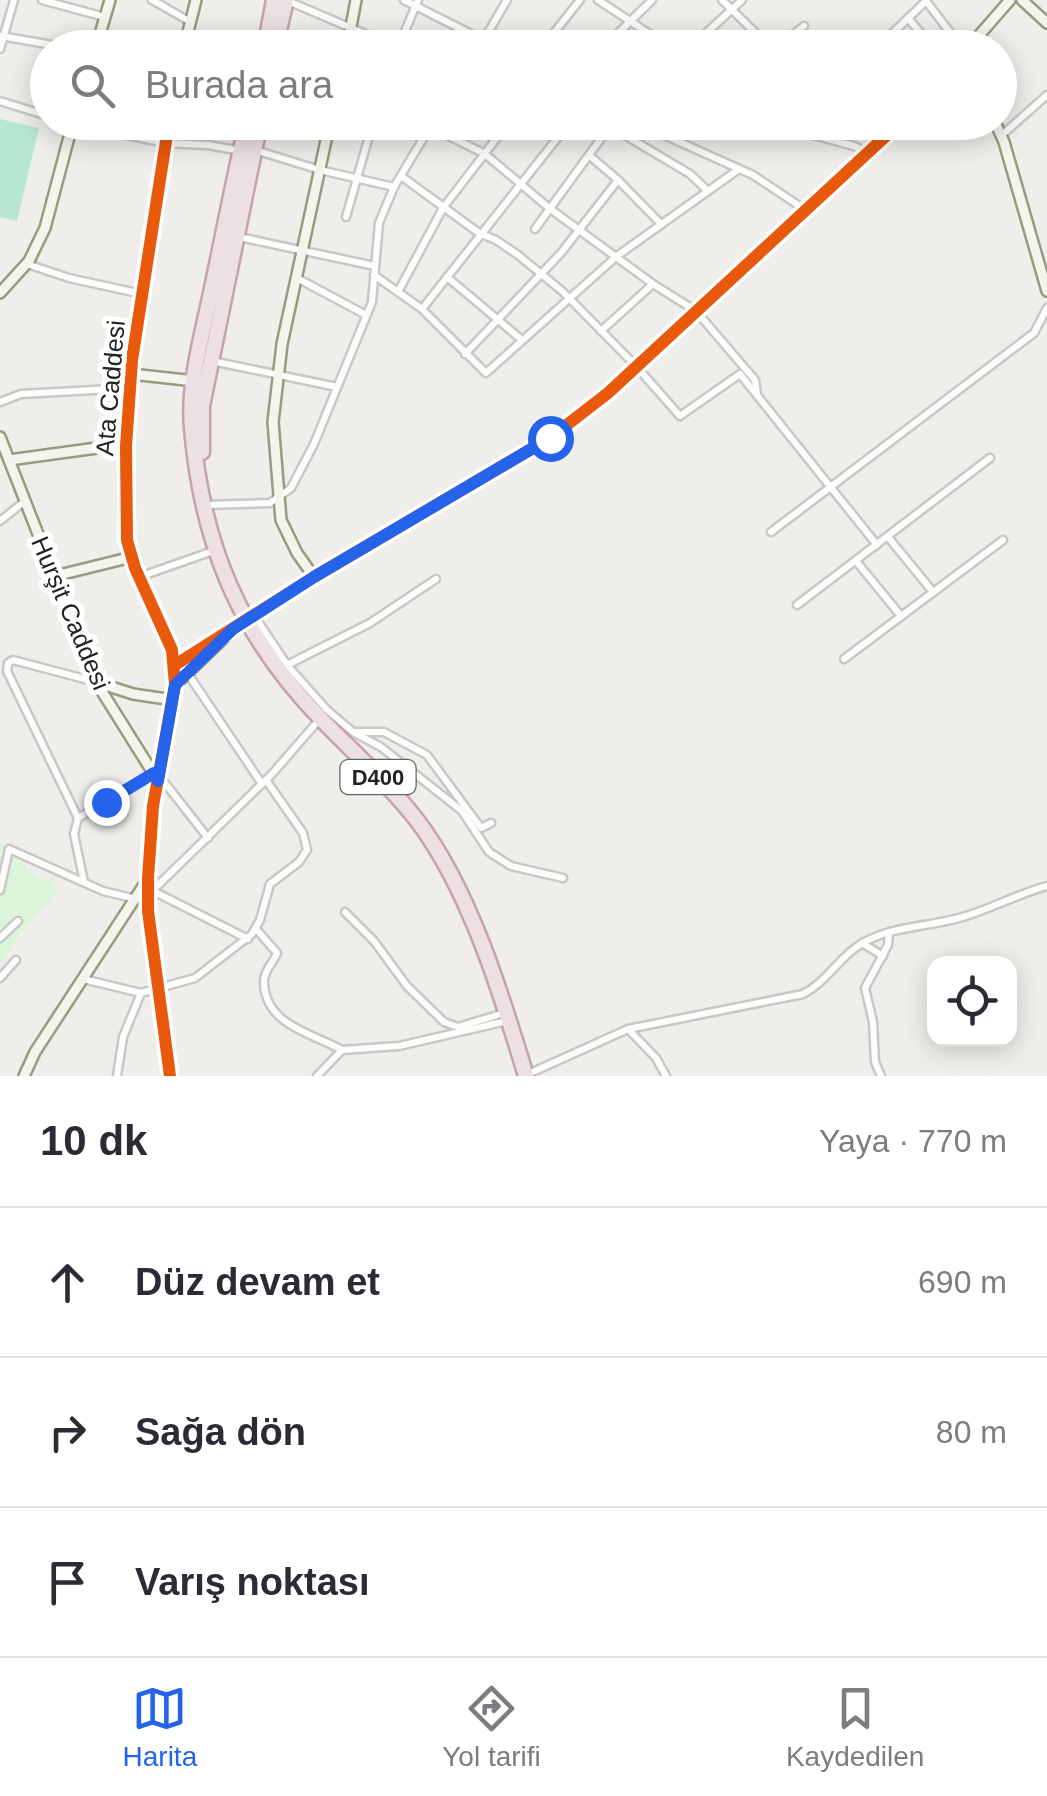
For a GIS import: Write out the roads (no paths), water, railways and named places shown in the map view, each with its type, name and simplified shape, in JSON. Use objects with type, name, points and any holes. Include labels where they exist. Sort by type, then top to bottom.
[{"type":"highway","points":[[268,30],[274,0]]},
{"type":"highway","points":[[279,30],[286,0]]},
{"type":"highway","name":"D400","points":[[203,501],[202,406],[236,236],[247,140]]},
{"type":"highway","name":"D400","points":[[252,140],[195,380],[191,425],[203,501],[216,550],[243,621],[268,657],[320,719],[415,818],[436,849],[478,937],[526,1075]]},
{"type":"street","points":[[0,48],[14,0]]},
{"type":"street","points":[[42,0],[104,17]]},
{"type":"street","points":[[101,30],[110,0]]},
{"type":"street","points":[[152,0],[189,21]]},
{"type":"street","points":[[187,30],[196,0]]},
{"type":"street","points":[[286,0],[351,29],[356,0]]},
{"type":"street","points":[[404,0],[416,3],[459,30]]},
{"type":"street","points":[[489,30],[507,0]]},
{"type":"street","points":[[556,30],[580,0]]},
{"type":"street","points":[[598,0],[644,30]]},
{"type":"street","points":[[622,30],[652,0]]},
{"type":"street","points":[[722,0],[754,30]]},
{"type":"street","points":[[710,30],[742,0]]},
{"type":"street","points":[[896,30],[926,0],[950,30]]},
{"type":"street","points":[[982,30],[1010,0]]},
{"type":"street","points":[[1022,0],[1047,23]]},
{"type":"street","points":[[405,30],[416,3]]},
{"type":"street","points":[[908,18],[918,30]]},
{"type":"street","points":[[799,30],[804,26]]},
{"type":"street","points":[[1,37],[30,42]]},
{"type":"street","points":[[1017,122],[1047,95]]},
{"type":"street","points":[[0,101],[30,110]]},
{"type":"street","points":[[0,293],[26,264],[46,228],[66,140]]},
{"type":"street","points":[[151,140],[247,150],[394,187]]},
{"type":"street","name":"Ata Caddesi","points":[[166,140],[130,374],[127,540],[139,578],[179,663]]},
{"type":"street","points":[[314,577],[284,530],[277,497],[273,422],[278,372],[326,140]]},
{"type":"street","points":[[346,217],[367,140]]},
{"type":"street","points":[[203,501],[270,503],[291,488],[314,444],[372,302],[379,223],[394,187],[423,140]]},
{"type":"street","points":[[458,140],[485,154],[549,208],[696,311],[756,380],[758,394]]},
{"type":"street","points":[[399,290],[443,208],[496,140]]},
{"type":"street","points":[[422,309],[556,140]]},
{"type":"street","points":[[535,228],[601,140]]},
{"type":"street","points":[[636,140],[690,174],[708,191]]},
{"type":"street","points":[[675,140],[740,169],[807,211]]},
{"type":"street","points":[[826,140],[868,153]]},
{"type":"street","points":[[170,1076],[148,878],[156,777],[179,663],[584,414],[882,140]]},
{"type":"street","points":[[1003,140],[1047,291]]},
{"type":"street","points":[[590,156],[661,224]]},
{"type":"street","points":[[236,236],[303,248],[375,270],[422,309],[486,373],[617,256],[740,169]]},
{"type":"street","points":[[401,176],[542,274],[636,366],[680,416],[737,374],[758,394],[877,545]]},
{"type":"street","points":[[465,354],[542,274],[618,180]]},
{"type":"street","points":[[26,264],[52,274],[142,294]]},
{"type":"street","points":[[447,277],[522,340]]},
{"type":"street","points":[[296,278],[366,315]]},
{"type":"street","points":[[600,331],[653,284]]},
{"type":"street","points":[[770,532],[1034,332],[1047,308]]},
{"type":"street","points":[[1034,332],[1047,332]]},
{"type":"street","points":[[212,361],[337,387]]},
{"type":"street","points":[[130,374],[195,380]]},
{"type":"street","points":[[0,402],[21,394],[130,388]]},
{"type":"street","name":"Hurşit Caddesi","points":[[0,437],[96,682],[156,777]]},
{"type":"street","points":[[9,460],[126,444]]},
{"type":"street","points":[[798,605],[990,458]]},
{"type":"street","points":[[0,521],[25,501]]},
{"type":"street","points":[[888,536],[933,592]]},
{"type":"street","points":[[844,659],[1002,540]]},
{"type":"street","points":[[139,578],[216,550]]},
{"type":"street","points":[[54,576],[132,558]]},
{"type":"street","points":[[856,561],[900,616]]},
{"type":"street","points":[[287,665],[370,623],[436,579]]},
{"type":"street","points":[[243,621],[353,732],[381,747],[452,802],[489,852],[510,866],[563,878]]},
{"type":"street","points":[[175,685],[243,621]]},
{"type":"street","points":[[84,882],[74,834],[78,818],[4,664],[13,660],[133,694],[173,700]]},
{"type":"street","points":[[82,978],[141,992],[195,978],[256,929],[270,884],[299,862],[306,850],[302,833],[179,663]]},
{"type":"street","points":[[150,893],[264,782],[320,719]]},
{"type":"street","points":[[353,732],[384,732],[426,755],[481,828],[490,823]]},
{"type":"street","points":[[78,818],[156,777]]},
{"type":"street","points":[[156,777],[166,783],[208,838]]},
{"type":"street","points":[[0,890],[8,850],[137,900]]},
{"type":"street","points":[[24,1076],[35,1052],[148,878]]},
{"type":"street","points":[[526,1075],[628,1030],[802,994],[862,943],[889,932],[959,918],[1047,886]]},
{"type":"street","points":[[150,893],[248,938]]},
{"type":"street","points":[[345,912],[444,1022],[458,1027],[506,1017]]},
{"type":"street","points":[[0,938],[18,921]]},
{"type":"street","points":[[256,929],[276,953],[264,981],[278,1016],[342,1050],[399,1046],[506,1017]]},
{"type":"street","points":[[881,1076],[865,988],[890,941],[889,932]]},
{"type":"street","points":[[862,943],[882,956]]},
{"type":"street","points":[[0,978],[16,960]]},
{"type":"street","points":[[117,1076],[123,1037],[141,992]]},
{"type":"street","points":[[628,1030],[656,1058],[666,1076]]},
{"type":"street","points":[[316,1076],[342,1050]]}]
